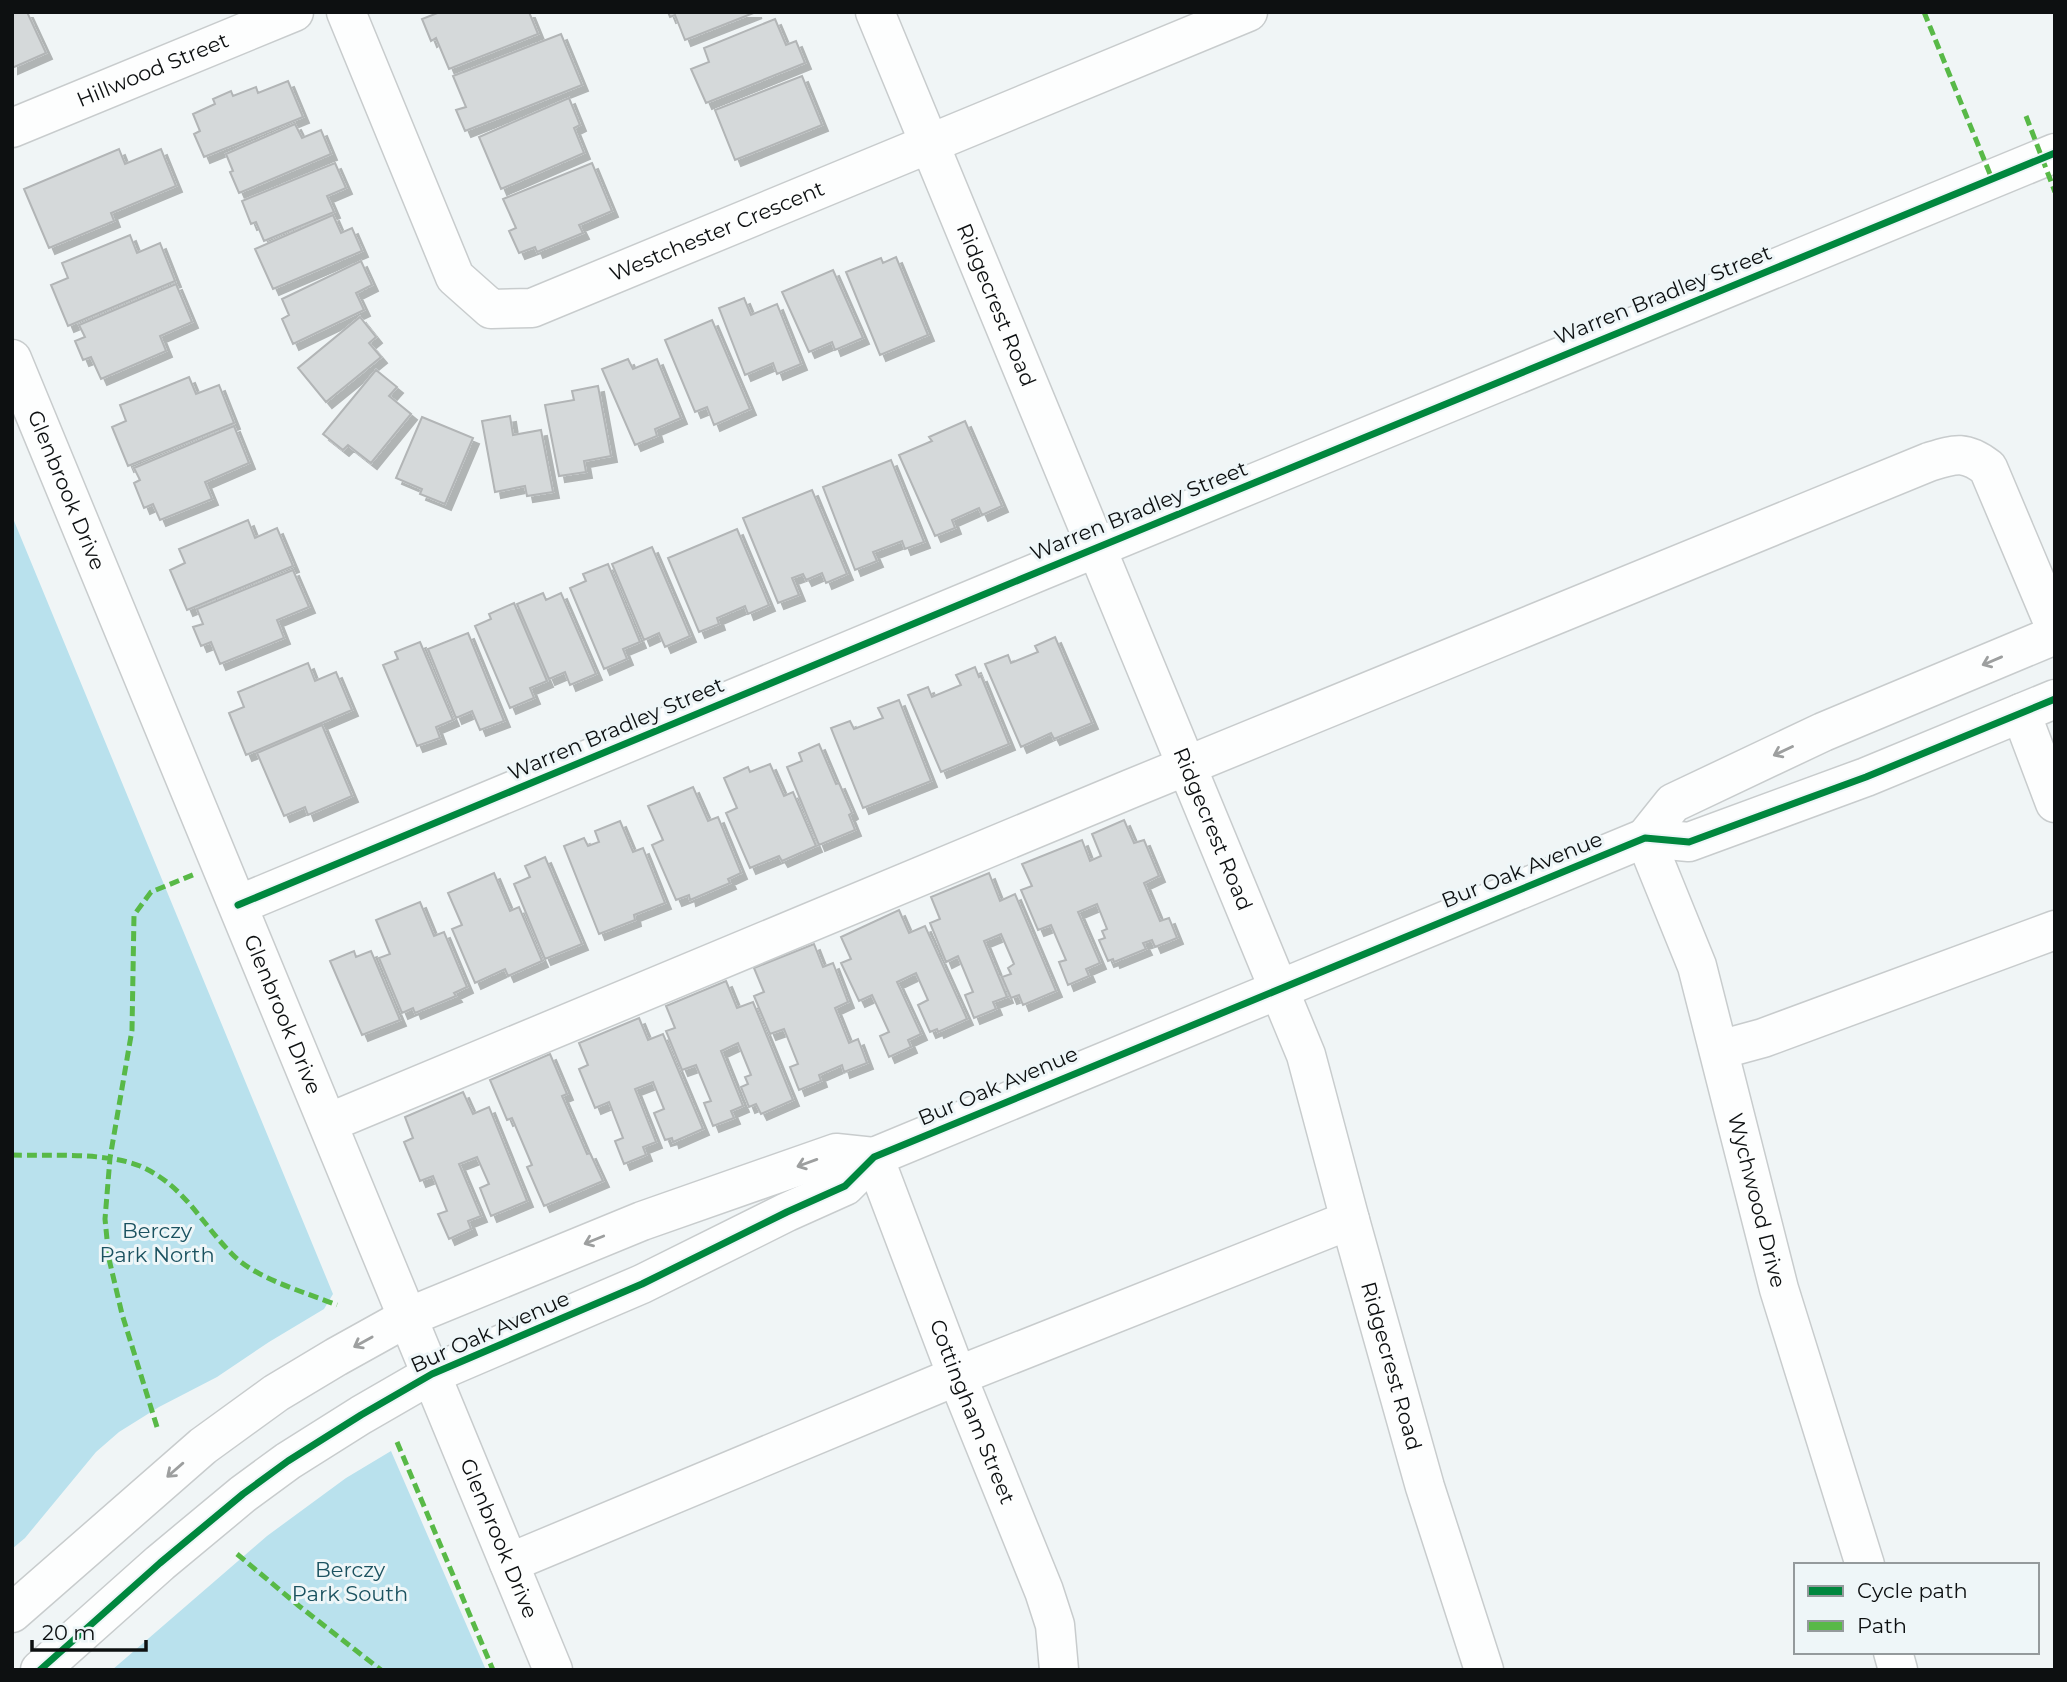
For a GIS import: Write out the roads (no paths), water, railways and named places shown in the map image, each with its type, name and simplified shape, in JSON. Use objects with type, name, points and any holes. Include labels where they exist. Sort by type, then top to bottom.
[{"type":"street","name":"Hillwood Street","points":[[12,128],[294,12]]},
{"type":"street","name":"Westchester Crescent","points":[[346,12],[455,276],[491,309],[532,307],[1248,12]]},
{"type":"street","name":"Ridgecrest Road","points":[[875,12],[1306,1055],[1425,1486],[1484,1670]]},
{"type":"street","name":"Warren Bradley Street","points":[[238,905],[2055,152]]},
{"type":"street","name":"Glenbrook Drive","points":[[12,359],[553,1670]]},
{"type":"street","points":[[328,1123],[1186,766],[1929,462],[1963,454],[1975,458],[1988,468],[2055,627]]},
{"type":"street","name":"Bur Oak Avenue","points":[[1645,838],[1673,803],[1823,732],[2055,635]]},
{"type":"street","points":[[2038,706],[2055,803]]},
{"type":"street","name":"Bur Oak Avenue","points":[[40,1670],[160,1563],[243,1494],[361,1415],[432,1374],[642,1284],[845,1186],[874,1157],[1645,838],[1689,842],[1866,777],[2038,706]]},
{"type":"street","name":"Wychwood Drive","points":[[1645,838],[1697,966],[1779,1289],[1864,1563]]},
{"type":"street","points":[[1719,1050],[1763,1038],[2055,930]]},
{"type":"street","name":"Bur Oak Avenue","points":[[12,1613],[202,1446],[276,1393],[408,1317],[642,1221],[836,1153],[874,1157]]},
{"type":"street","name":"Cottingham Street","points":[[874,1157],[957,1376],[1044,1591],[1055,1625],[1059,1670]]},
{"type":"street","points":[[509,1563],[957,1376],[1350,1220]]},
{"type":"park label","name":"Berczy Park North","points":[[157,1243]]},
{"type":"park label","name":"Berczy Park South","points":[[350,1582]]}]
